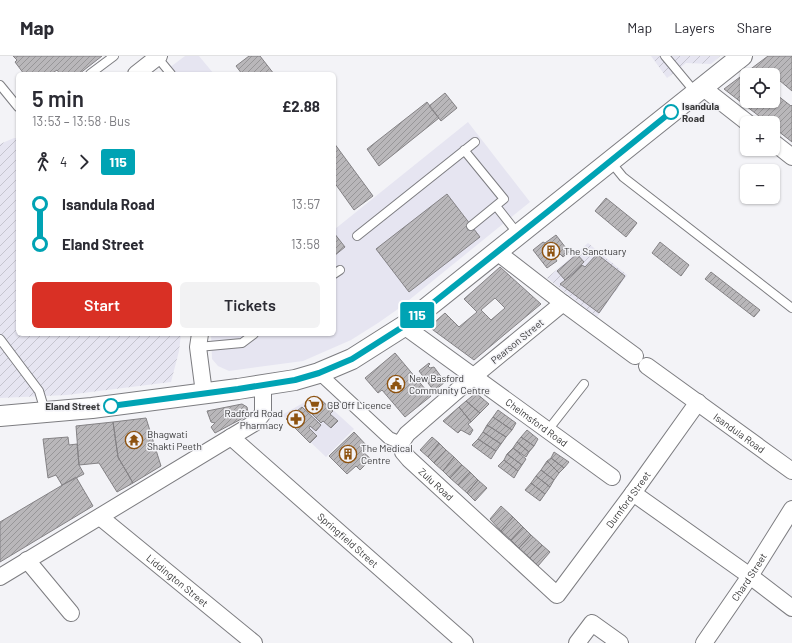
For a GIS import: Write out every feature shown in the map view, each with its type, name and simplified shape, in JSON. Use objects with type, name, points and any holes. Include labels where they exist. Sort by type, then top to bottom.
[{"type":"street","points":[[0,416],[92,408],[295,380],[319,373],[359,355],[404,326],[698,89],[742,56]]},
{"type":"street","points":[[139,72],[158,57]]},
{"type":"street","points":[[698,89],[740,118]]},
{"type":"street","points":[[780,148],[792,157]]},
{"type":"street","name":"Isandula Road","points":[[497,252],[641,361],[792,471]]},
{"type":"street","name":"Pearson Street","points":[[401,443],[407,434],[474,376],[563,303]]},
{"type":"street","name":"Chelmsford Road","points":[[404,326],[612,477]]},
{"type":"street","points":[[199,340],[204,393]]},
{"type":"street","points":[[319,373],[390,438],[401,443]]},
{"type":"street","points":[[0,576],[256,422],[263,414],[263,385]]},
{"type":"street","name":"Durnford Street","points":[[557,596],[698,402]]},
{"type":"street","name":"Springfield Street","points":[[231,437],[466,643]]},
{"type":"street","name":"Zulu Road","points":[[401,443],[403,452],[409,459],[557,596]]},
{"type":"street","points":[[633,493],[750,576],[792,608]]},
{"type":"street","name":"Chard Street","points":[[704,643],[750,576],[792,509]]},
{"type":"street","name":"Liddington Street","points":[[100,517],[254,643]]},
{"type":"street","points":[[28,560],[71,613]]},
{"type":"street","points":[[577,643],[592,623],[620,643]]},
{"type":"lane","points":[[93,72],[114,56]]},
{"type":"lane","points":[[665,56],[698,89]]},
{"type":"lane","points":[[158,57],[169,72]]},
{"type":"lane","points":[[0,85],[16,105]]},
{"type":"lane","points":[[357,236],[475,142]]},
{"type":"lane","points":[[464,150],[504,199],[471,226]]},
{"type":"lane","points":[[610,161],[623,177],[792,308]]},
{"type":"lane","points":[[496,206],[518,234]]},
{"type":"lane","points":[[199,340],[242,343],[251,336]]},
{"type":"lane","points":[[0,339],[39,391],[46,412]]},
{"type":"lane","points":[[548,430],[584,384]]},
{"type":"shaded area","points":[[185,56],[199,56],[212,72],[164,72]]},
{"type":"shaded area","points":[[651,56],[720,56],[711,64],[686,63],[667,78]]},
{"type":"shaded area","points":[[468,122],[530,202],[398,309],[351,340],[303,361],[229,371],[218,366],[212,359],[211,336],[336,336],[336,228]]},
{"type":"shaded area","points":[[16,138],[16,336],[181,336],[179,351],[171,382],[67,395],[0,398],[0,144]]},
{"type":"shaded area","points":[[588,243],[627,275],[597,317],[547,278]]},
{"type":"shaded area","points":[[317,395],[354,429],[326,457],[282,415]]},
{"type":"building","points":[[13,56],[102,56],[82,72],[58,72],[57,70],[54,72],[22,72],[15,62],[17,60]]},
{"type":"building","points":[[249,56],[260,56],[272,72],[240,72],[236,66]]},
{"type":"building","points":[[768,56],[792,56],[792,91],[780,81],[780,68],[752,68]]},
{"type":"building","points":[[740,77],[740,101],[724,89]]},
{"type":"building","points":[[445,93],[457,108],[441,121],[429,106]]},
{"type":"building","points":[[780,97],[791,106],[792,105],[792,142],[780,133],[780,116],[759,116],[749,108],[780,108]]},
{"type":"building","points":[[427,102],[439,118],[379,166],[367,149]]},
{"type":"building","points":[[336,146],[373,196],[354,210],[336,185]]},
{"type":"building","points":[[447,194],[480,237],[409,292],[376,249]]},
{"type":"building","points":[[606,198],[637,223],[626,237],[595,211]]},
{"type":"building","name":"The Sanctuary","points":[[556,235],[569,252],[563,257],[560,254],[555,258],[557,261],[547,268],[533,250],[543,242],[545,243]]},
{"type":"building","points":[[336,236],[345,247],[336,254]]},
{"type":"building","points":[[660,242],[689,265],[681,276],[652,253]]},
{"type":"building","points":[[577,254],[584,262],[565,280],[557,271]]},
{"type":"building","points":[[597,254],[625,276],[599,313],[560,284],[582,265],[585,267]]},
{"type":"building","points":[[500,267],[541,304],[474,360],[429,327],[445,313],[459,327],[477,312],[464,299]],"holes":[[[495,298],[505,308],[491,320],[481,310]]]},
{"type":"building","points":[[711,272],[760,310],[754,317],[705,279]]},
{"type":"building","name":"New Basford Community Centre","points":[[395,353],[431,396],[405,417],[382,390],[378,393],[365,378]]},
{"type":"building","points":[[429,363],[430,364],[428,366],[430,368],[434,367],[445,382],[434,391],[419,371]]},
{"type":"building","points":[[476,393],[489,404],[480,413],[466,401]]},
{"type":"building","points":[[318,397],[333,411],[330,414],[338,421],[331,428],[323,421],[321,423],[304,406]]},
{"type":"building","points":[[466,401],[480,413],[471,422],[459,407]]},
{"type":"building","points":[[242,404],[247,407],[248,413],[245,417],[215,433],[211,427],[215,423],[211,422],[207,411]]},
{"type":"building","points":[[302,407],[321,425],[316,431],[310,426],[309,428],[317,436],[310,443],[286,419]]},
{"type":"building","points":[[459,407],[471,422],[468,424],[473,430],[470,435],[461,430],[458,433],[443,421]]},
{"type":"building","points":[[498,410],[516,423],[512,430],[493,417]]},
{"type":"building","points":[[493,417],[512,430],[506,437],[487,425]]},
{"type":"building","name":"Bhagwati Shakti Peeth","points":[[146,418],[161,466],[133,483],[118,457],[113,422]]},
{"type":"building","points":[[113,422],[118,457],[133,483],[117,492],[99,463],[79,465],[76,426]]},
{"type":"building","points":[[487,425],[506,437],[501,444],[483,432]]},
{"type":"building","points":[[527,430],[538,439],[534,446],[521,437]]},
{"type":"building","name":"The Medical Centre","points":[[354,432],[368,447],[363,452],[371,459],[360,470],[356,466],[347,474],[329,456]]},
{"type":"building","points":[[483,432],[501,444],[496,451],[478,439]]},
{"type":"building","points":[[68,437],[69,445],[77,444],[79,465],[84,474],[62,485],[56,475],[48,478],[43,439]]},
{"type":"building","points":[[432,437],[439,443],[428,457],[420,450]]},
{"type":"building","points":[[521,437],[534,446],[529,452],[517,442]]},
{"type":"building","points":[[478,439],[496,451],[491,459],[472,445]]},
{"type":"building","points":[[517,442],[529,452],[526,457],[513,448]]},
{"type":"building","points":[[439,443],[446,450],[434,463],[428,457]]},
{"type":"building","points":[[513,448],[526,459],[522,465],[507,454]]},
{"type":"building","points":[[446,450],[454,457],[443,471],[434,463]]},
{"type":"building","points":[[554,452],[569,462],[564,468],[551,458]]},
{"type":"building","points":[[507,454],[522,465],[518,471],[504,460]]},
{"type":"building","points":[[454,457],[462,465],[450,478],[443,471]]},
{"type":"building","points":[[551,458],[564,468],[559,473],[547,461]]},
{"type":"building","points":[[504,460],[518,471],[514,478],[498,466]]},
{"type":"building","points":[[547,461],[559,473],[554,480],[541,470]]},
{"type":"building","points":[[462,465],[470,472],[458,485],[450,478]]},
{"type":"building","points":[[541,470],[554,480],[550,487],[536,476]]},
{"type":"building","points":[[470,472],[478,480],[467,493],[458,485]]},
{"type":"building","points":[[536,476],[550,487],[545,494],[531,483]]},
{"type":"building","points":[[76,477],[93,506],[0,562],[0,522]]},
{"type":"building","points":[[478,480],[487,488],[475,501],[467,493]]},
{"type":"building","points":[[531,483],[545,494],[540,501],[525,490]]},
{"type":"building","points":[[501,506],[513,517],[501,531],[490,519]]},
{"type":"building","points":[[513,517],[523,527],[511,540],[501,531]]},
{"type":"building","points":[[523,527],[531,535],[519,548],[511,540]]},
{"type":"building","points":[[531,535],[542,545],[530,558],[519,548]]},
{"type":"building","points":[[542,545],[550,552],[538,566],[530,558]]},
{"type":"bus line","name":"115","points":[[111,406],[295,380],[319,373],[352,359],[404,326],[671,112]]},
{"type":"place","name":"Isandula Road","points":[[671,112]]},
{"type":"place","name":"The Sanctuary","points":[[551,251]]},
{"type":"place","name":"New Basford Community Centre","points":[[396,384]]},
{"type":"place","name":"GB Off Licence","points":[[314,405]]},
{"type":"place","name":"Eland Street","points":[[111,406]]},
{"type":"place","name":"Radford Road Pharmacy","points":[[296,419]]},
{"type":"place","name":"Bhagwati Shakti Peeth","points":[[134,440]]},
{"type":"place","name":"The Medical Centre","points":[[348,454]]}]
